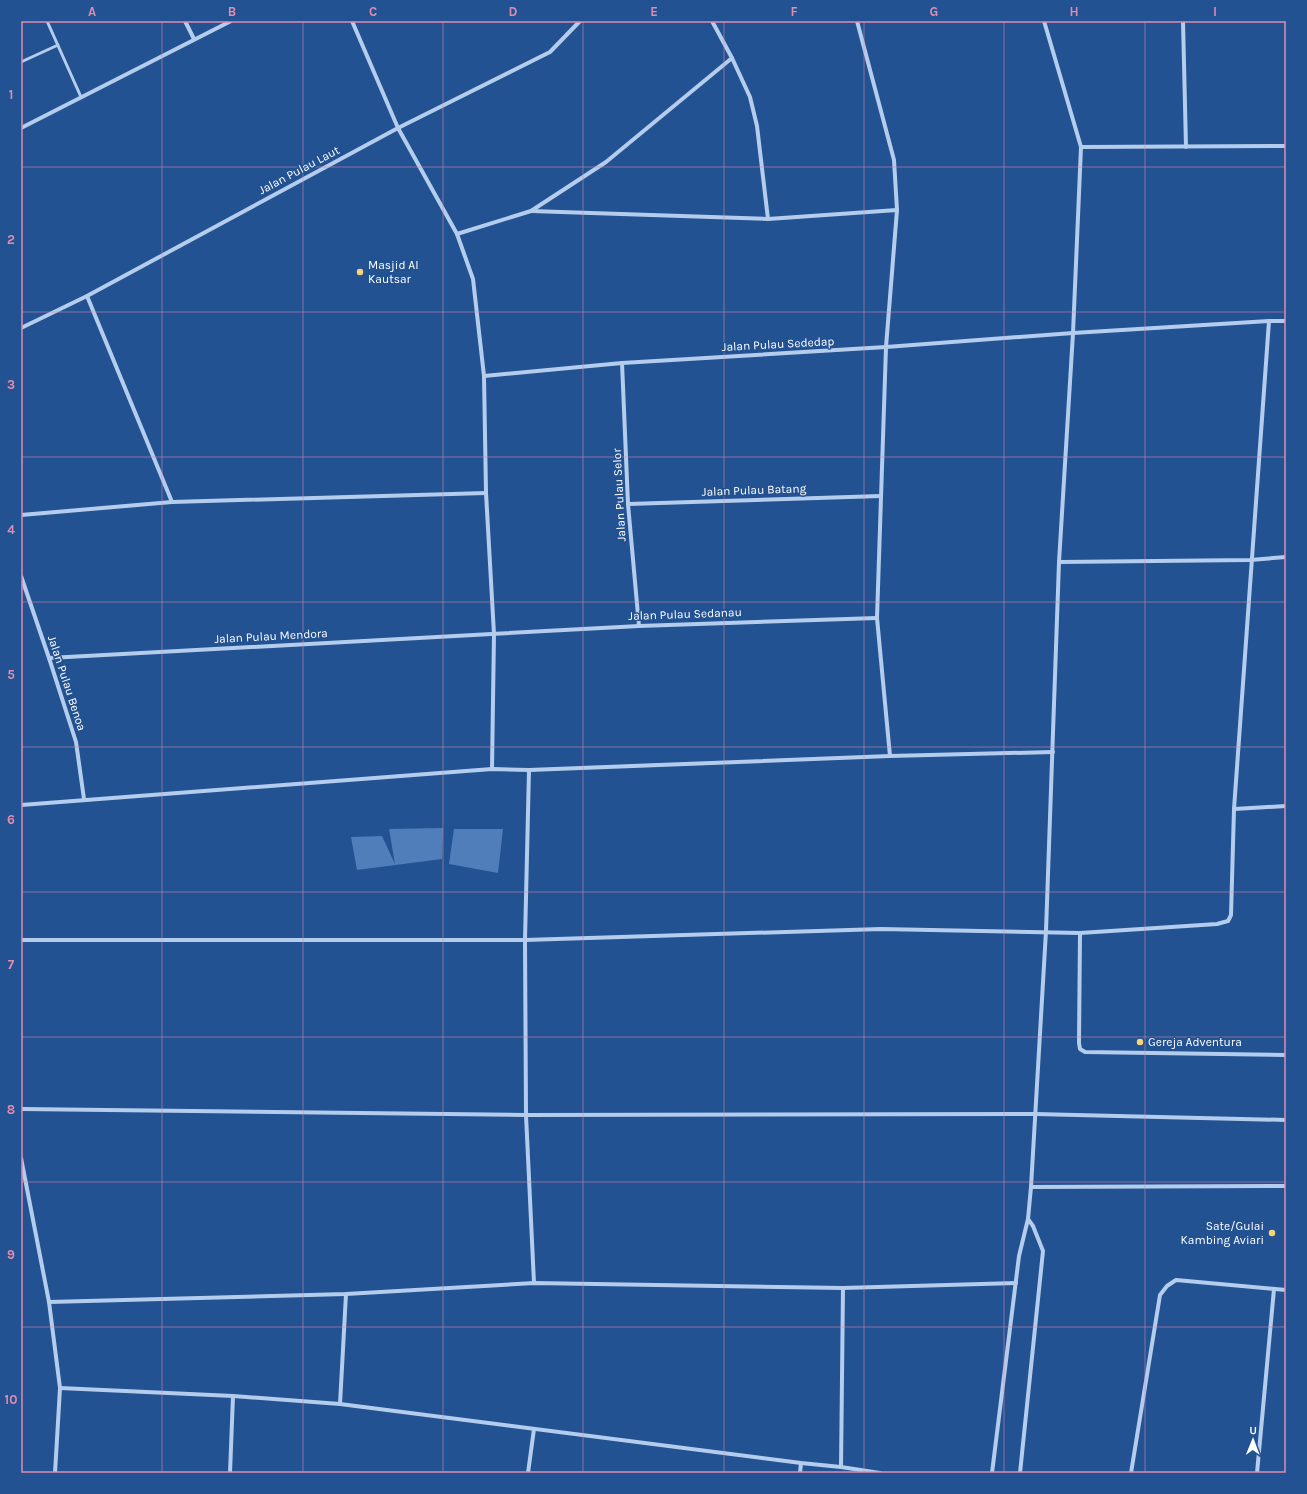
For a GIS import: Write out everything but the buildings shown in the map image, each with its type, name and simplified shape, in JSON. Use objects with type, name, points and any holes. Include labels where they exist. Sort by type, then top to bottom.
[{"type":"street","points":[[185,21],[194,39]]},
{"type":"street","points":[[21,128],[231,21]]},
{"type":"street","points":[[352,21],[398,128],[457,234],[473,279],[484,376],[486,493],[494,634],[492,769]]},
{"type":"street","name":"Jalan Pulau Laut","points":[[21,328],[87,296],[398,128],[550,52],[580,21]]},
{"type":"street","points":[[712,21],[732,58],[750,97],[754,111],[768,218]]},
{"type":"street","points":[[857,21],[894,160],[897,210],[886,347],[877,618],[890,756]]},
{"type":"street","points":[[992,1473],[1019,1256],[1028,1219],[1036,1114],[1046,931],[1059,562],[1073,333],[1082,146],[1044,21]]},
{"type":"street","points":[[1183,21],[1186,146]]},
{"type":"street","points":[[457,234],[531,211],[606,162],[732,58]]},
{"type":"street","points":[[1082,146],[1286,146]]},
{"type":"street","points":[[531,211],[768,218],[897,210]]},
{"type":"street","points":[[87,296],[172,502]]},
{"type":"street","points":[[21,940],[524,940],[881,929],[1046,931],[1080,933],[1228,922],[1231,915],[1234,809],[1250,560],[1268,321]]},
{"type":"street","name":"Jalan Pulau Sededap","points":[[484,376],[622,363],[886,347],[1073,333],[1286,321]]},
{"type":"street","name":"Jalan Pulau Selor","points":[[622,363],[628,504],[639,626]]},
{"type":"street","points":[[21,516],[172,502],[486,493]]},
{"type":"street","name":"Jalan Pulau Batang","points":[[628,504],[881,496]]},
{"type":"street","points":[[1059,562],[1250,560],[1286,557]]},
{"type":"street","name":"Jalan Pulau Benoa","points":[[21,576],[76,742],[84,799]]},
{"type":"street","name":"Jalan Pulau Sedanau","points":[[494,634],[639,626],[877,618]]},
{"type":"street","name":"Jalan Pulau Mendora","points":[[49,658],[494,634]]},
{"type":"street","points":[[21,805],[492,769],[529,770],[890,756],[1053,752]]},
{"type":"street","points":[[529,770],[524,940],[526,1116],[534,1283]]},
{"type":"street","points":[[1234,809],[1286,806]]},
{"type":"street","points":[[1080,933],[1080,1049],[1086,1052],[1286,1055]]},
{"type":"street","points":[[21,1109],[526,1116],[1036,1114],[1286,1120]]},
{"type":"street","points":[[21,1158],[50,1302],[60,1388],[54,1473]]},
{"type":"street","points":[[1031,1187],[1286,1186]]},
{"type":"street","points":[[1020,1473],[1043,1251],[1033,1226],[1028,1219]]},
{"type":"street","points":[[1131,1473],[1160,1295],[1167,1286],[1176,1280],[1286,1290]]},
{"type":"street","points":[[50,1302],[346,1294],[534,1283],[843,1288],[1016,1283]]},
{"type":"street","points":[[841,1467],[843,1288]]},
{"type":"street","points":[[1257,1473],[1274,1289]]},
{"type":"street","points":[[340,1404],[346,1294]]},
{"type":"street","points":[[60,1388],[233,1396],[340,1404],[880,1473]]},
{"type":"street","points":[[230,1473],[233,1396]]},
{"type":"street","points":[[528,1473],[534,1429]]},
{"type":"street","points":[[800,1473],[802,1463]]},
{"type":"lane","points":[[47,21],[81,97]]},
{"type":"lane","points":[[21,62],[58,45]]},
{"type":"place","name":"Masjid Al Kautsar","points":[[360,272]]},
{"type":"place","name":"Gereja Adventura","points":[[1140,1042]]},
{"type":"place","name":"Sate/Gulai Kambing Aviari","points":[[1272,1233]]}]
